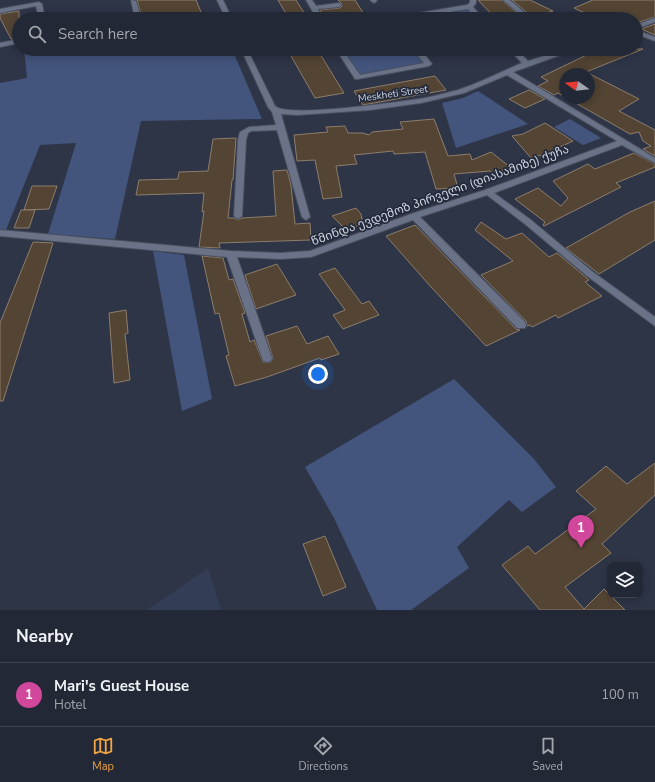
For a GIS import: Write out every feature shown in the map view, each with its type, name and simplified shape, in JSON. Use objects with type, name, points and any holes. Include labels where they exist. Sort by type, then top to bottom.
[{"type":"street","points":[[0,4],[28,0]]},
{"type":"street","points":[[220,0],[226,12]]},
{"type":"street","points":[[309,0],[316,12]]},
{"type":"street","points":[[438,12],[469,7],[474,0]]},
{"type":"street","points":[[506,0],[521,12]]},
{"type":"street","points":[[133,1],[136,12]]},
{"type":"street","points":[[0,11],[40,4],[41,12]]},
{"type":"street","points":[[314,8],[339,5]]},
{"type":"street","points":[[469,7],[474,12]]},
{"type":"street","points":[[643,24],[655,20]]},
{"type":"street","points":[[643,35],[655,39]]},
{"type":"street","points":[[0,45],[12,43]]},
{"type":"street","points":[[247,56],[272,107],[276,111],[306,217]]},
{"type":"street","points":[[344,56],[358,77],[429,64],[422,56]]},
{"type":"street","points":[[519,56],[527,64]]},
{"type":"street","name":"Meskheti Street","points":[[276,111],[297,113],[370,108],[421,101],[461,91],[550,56]]},
{"type":"street","points":[[507,72],[655,161]]},
{"type":"street","points":[[238,216],[242,140],[244,132],[249,129],[281,127]]},
{"type":"street","name":"წმინდა ევდემოზ პირველი (დიასამიზე) ქუჩა","points":[[0,233],[231,254],[280,256],[311,254],[414,216],[488,192],[622,142]]},
{"type":"street","points":[[488,192],[528,222],[590,274],[655,322]]},
{"type":"street","points":[[414,216],[521,325]]},
{"type":"street","points":[[231,254],[267,358]]},
{"type":"shaded area","points":[[469,7],[474,12],[438,12]]},
{"type":"shaded area","points":[[25,56],[235,56],[262,119],[141,121],[115,239],[48,234],[76,143],[40,145],[6,230],[0,229],[0,83],[27,78]]},
{"type":"shaded area","points":[[344,56],[423,56],[429,64],[358,77]]},
{"type":"shaded area","points":[[478,91],[528,124],[456,148],[442,103],[463,98]]},
{"type":"shaded area","points":[[570,119],[601,138],[583,145],[554,127]]},
{"type":"shaded area","points":[[153,251],[184,255],[212,399],[182,411]]},
{"type":"shaded area","points":[[454,379],[534,459],[556,487],[522,512],[509,500],[457,547],[469,568],[411,610],[377,610],[334,518],[305,467]]},
{"type":"shaded area","points":[[208,568],[221,610],[147,610]]},
{"type":"building","points":[[137,0],[196,0],[201,12],[140,12]]},
{"type":"building","points":[[278,0],[296,0],[304,12],[285,12]]},
{"type":"building","points":[[338,0],[355,0],[363,12],[321,12],[320,10],[340,8],[343,5]]},
{"type":"building","points":[[478,0],[502,0],[515,12],[489,12]]},
{"type":"building","points":[[512,0],[530,0],[553,11],[550,12],[526,12]]},
{"type":"building","points":[[593,0],[655,0],[655,17],[643,21],[643,12],[583,12],[574,8]]},
{"type":"building","points":[[12,12],[12,39],[0,18],[0,14]]},
{"type":"building","points":[[655,24],[655,35],[643,30],[643,28]]},
{"type":"building","points":[[291,56],[321,56],[344,93],[315,98]]},
{"type":"building","points":[[584,56],[626,56],[595,68],[560,68]]},
{"type":"building","points":[[559,68],[559,94],[554,95],[538,86],[548,81],[541,77]]},
{"type":"building","points":[[435,76],[446,90],[363,105],[354,91]]},
{"type":"building","points":[[595,77],[639,99],[619,111],[655,130],[655,156],[643,149],[651,146],[643,141],[639,132],[630,134],[578,104],[595,104]]},
{"type":"building","points":[[529,90],[545,99],[525,108],[509,99]]},
{"type":"building","points":[[434,119],[448,156],[470,154],[472,160],[491,152],[510,167],[493,174],[490,171],[454,174],[458,188],[436,189],[425,152],[394,154],[393,151],[354,155],[357,164],[336,166],[342,197],[323,199],[315,160],[297,161],[294,135],[328,132],[326,127],[345,126],[348,133],[363,133],[369,135],[372,132],[403,129],[400,122]]},
{"type":"building","points":[[545,123],[573,141],[545,154],[531,158],[512,136],[523,134]]},
{"type":"building","points":[[236,138],[228,218],[238,220],[242,218],[276,216],[273,171],[287,170],[291,185],[295,224],[310,223],[311,240],[219,243],[220,248],[199,247],[204,211],[202,212],[204,193],[136,195],[139,180],[178,179],[179,172],[208,171],[213,139]]},
{"type":"building","points":[[634,153],[655,164],[655,167],[616,183],[621,187],[544,226],[543,225],[545,222],[515,199],[538,188],[561,206],[568,198],[553,181],[588,164],[595,169]]},
{"type":"building","points":[[32,186],[57,186],[49,209],[24,210]]},
{"type":"building","points":[[655,201],[655,240],[599,274],[566,248],[630,212]]},
{"type":"building","points":[[356,208],[361,214],[363,224],[346,230],[332,216]]},
{"type":"building","points":[[21,210],[35,210],[29,228],[14,228]]},
{"type":"building","points":[[481,222],[506,239],[522,233],[549,257],[557,253],[589,280],[585,282],[602,296],[558,318],[556,315],[532,327],[530,325],[527,326],[526,321],[481,275],[513,261],[475,230]]},
{"type":"building","points":[[415,225],[516,329],[520,330],[486,346],[386,236]]},
{"type":"building","points":[[33,242],[53,243],[3,401],[0,401],[0,323]]},
{"type":"building","points":[[202,256],[223,258],[229,280],[233,279],[245,313],[242,314],[250,342],[254,340],[263,362],[271,362],[273,358],[266,336],[297,326],[307,344],[328,336],[339,354],[321,360],[320,358],[267,377],[235,386],[226,356],[229,355],[219,313],[215,314]]},
{"type":"building","points":[[277,264],[296,295],[256,309],[245,275]]},
{"type":"building","points":[[335,268],[362,304],[369,301],[379,315],[343,329],[333,315],[345,310],[319,274]]},
{"type":"building","points":[[126,310],[128,333],[125,334],[130,380],[114,383],[109,313]]},
{"type":"building","points":[[655,463],[655,495],[602,544],[611,553],[565,587],[584,609],[604,589],[607,592],[607,598],[613,598],[625,610],[540,610],[502,565],[528,546],[535,554],[596,509],[576,491],[606,466],[627,484]]},
{"type":"building","points":[[325,536],[346,587],[323,596],[303,544]]},
{"type":"place","name":"Mari's Guest House","points":[[581,548]]}]
